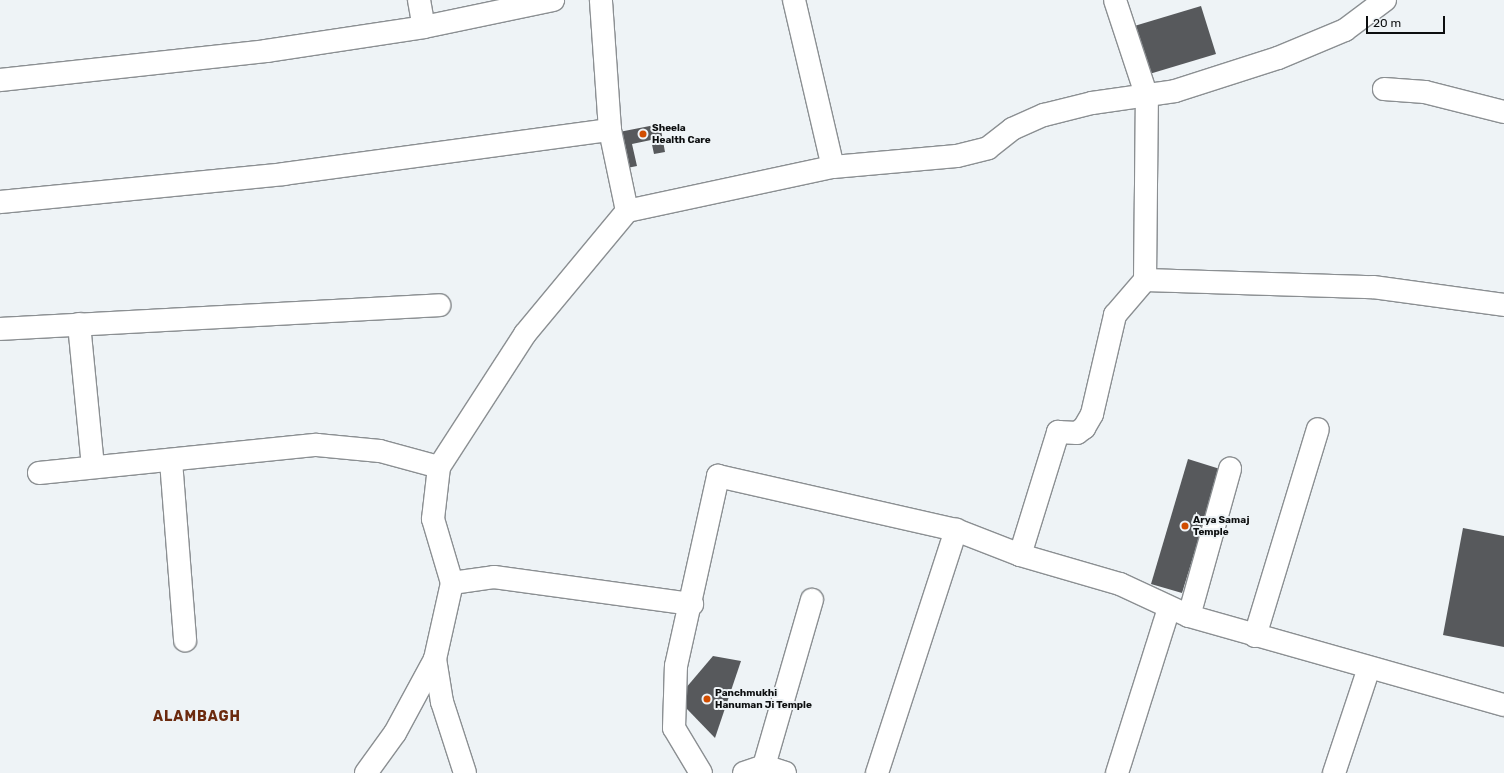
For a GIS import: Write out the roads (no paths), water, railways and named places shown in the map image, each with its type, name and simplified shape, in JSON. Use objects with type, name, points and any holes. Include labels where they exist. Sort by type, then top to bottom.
[{"type":"street","points":[[419,0],[424,27]]},
{"type":"street","points":[[0,80],[266,50],[424,27],[553,0]]},
{"type":"street","points":[[601,0],[610,130],[627,211]]},
{"type":"street","points":[[794,0],[833,167]]},
{"type":"street","points":[[1020,555],[1058,432],[1077,433],[1084,428],[1092,414],[1115,315],[1145,280],[1147,97],[1115,0]]},
{"type":"street","points":[[366,773],[395,733],[435,659],[452,583],[433,519],[439,467],[525,334],[627,211],[833,167],[957,156],[988,148],[1012,128],[1044,115],[1092,103],[1147,97],[1226,77],[1278,58],[1345,30],[1385,0]]},
{"type":"street","points":[[1384,89],[1425,92],[1504,112]]},
{"type":"street","points":[[0,202],[284,174],[610,130]]},
{"type":"street","points":[[1145,280],[1373,287],[1504,304]]},
{"type":"street","points":[[0,329],[439,305]]},
{"type":"street","points":[[79,324],[93,466]]},
{"type":"street","points":[[1256,636],[1318,429]]},
{"type":"street","points":[[39,473],[93,466],[171,461],[317,445],[380,451],[439,467]]},
{"type":"street","points":[[171,461],[185,640]]},
{"type":"street","points":[[1189,616],[1230,469]]},
{"type":"street","points":[[701,773],[674,728],[676,666],[692,604],[718,476],[956,530],[1020,555],[1120,584],[1189,616],[1504,705]]},
{"type":"street","points":[[877,773],[956,530]]},
{"type":"street","points":[[452,583],[494,578],[692,604]]},
{"type":"street","points":[[785,773],[754,770],[812,600]]},
{"type":"street","points":[[1117,773],[1169,608]]},
{"type":"street","points":[[435,659],[442,702],[465,773]]},
{"type":"street","points":[[1334,773],[1369,668]]},
{"type":"place","name":"Sheela Health Care","points":[[643,134]]},
{"type":"place","name":"Arya Samaj Temple","points":[[1185,526]]},
{"type":"place","name":"Panchmukhi Hanuman Ji Temple","points":[[707,699]]},
{"type":"district","name":"ALAMBAGH","points":[[197,717]]}]
